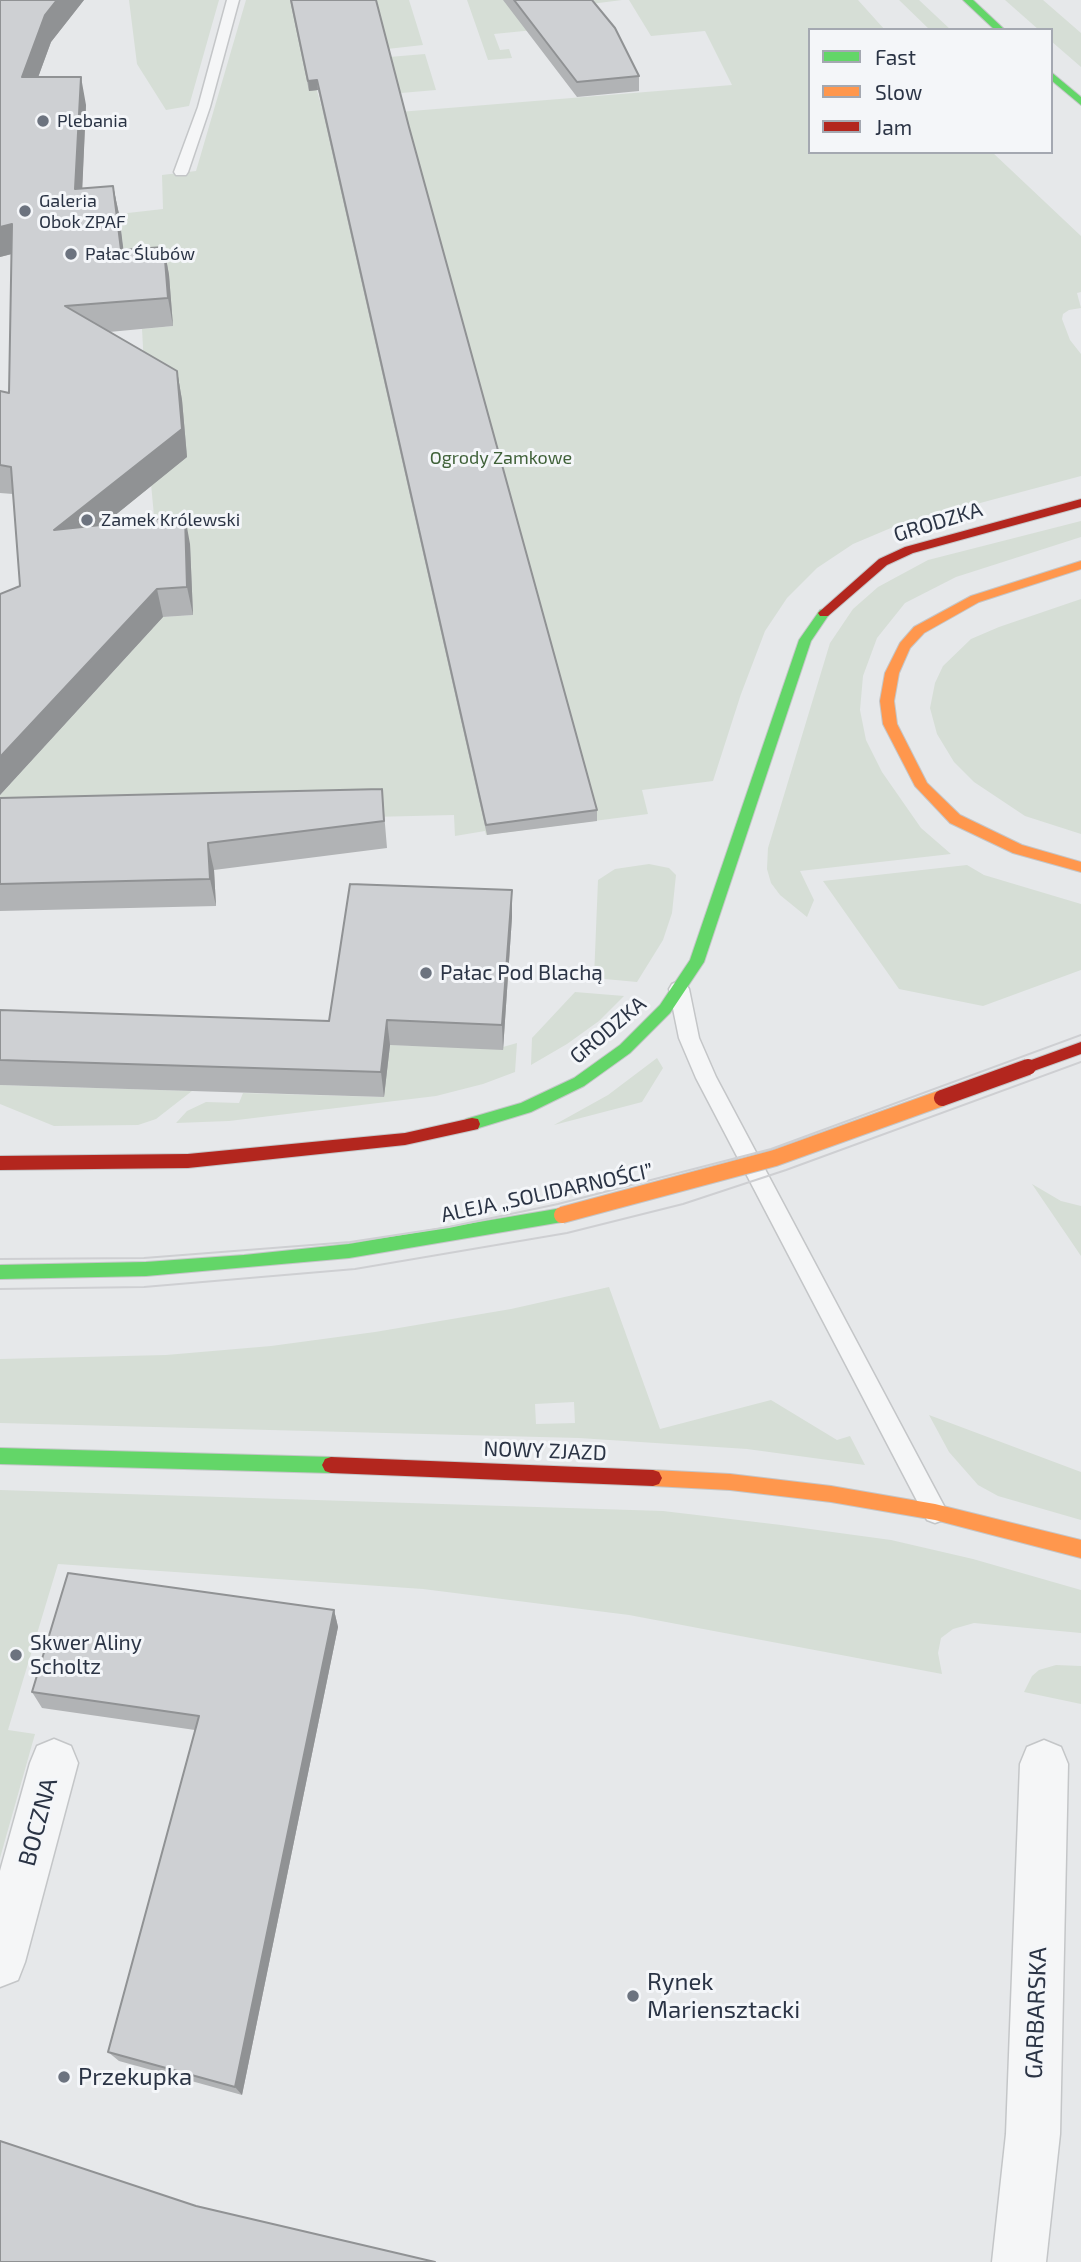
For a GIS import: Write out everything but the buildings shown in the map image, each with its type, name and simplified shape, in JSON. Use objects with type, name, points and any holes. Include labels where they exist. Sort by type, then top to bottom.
[{"type":"main road","points":[[968,0],[999,28]]},
{"type":"main road","points":[[1053,77],[1081,102]]},
{"type":"main road","name":"GRODZKA","points":[[0,1163],[188,1161],[405,1139],[494,1119],[551,1097],[603,1066],[646,1029],[697,962],[806,640],[827,609],[883,562],[909,550],[1081,503]]},
{"type":"main road","points":[[1081,565],[975,599],[919,630],[905,646],[892,673],[887,701],[890,724],[922,786],[955,819],[1018,849],[1081,867]]},
{"type":"main road","name":"ALEJA „SOLIDARNOŚCI”","points":[[0,1272],[146,1269],[244,1262],[386,1245],[562,1215],[775,1158],[1081,1048]]},
{"type":"main road","name":"NOWY ZJAZD","points":[[0,1456],[480,1469],[730,1482],[831,1494],[935,1512],[1081,1549]]},
{"type":"street","name":"BOCZNA","points":[[0,1962],[54,1763]]},
{"type":"street","name":"GARBARSKA","points":[[1019,2262],[1032,2134],[1044,1764]]},
{"type":"lane","points":[[181,172],[204,107],[233,0]]},
{"type":"lane","points":[[679,989],[689,1038],[706,1078],[935,1512]]},
{"type":"green space","points":[[129,0],[219,0],[189,106],[166,110],[137,64]]},
{"type":"green space","name":"Ogrody Zamkowe","points":[[246,0],[290,0],[325,118],[732,85],[705,31],[651,36],[629,0],[858,0],[883,28],[808,28],[808,154],[994,154],[1081,236],[1081,292],[1077,293],[1081,308],[1069,310],[1063,314],[1062,319],[1070,340],[1081,354],[1081,476],[898,525],[853,544],[817,568],[787,598],[765,631],[713,781],[642,790],[648,814],[486,835],[485,831],[455,836],[454,815],[0,826],[0,795],[163,617],[193,615],[157,548],[150,473],[142,329],[173,326],[127,278],[119,214],[163,209],[162,175],[196,171]]},
{"type":"green space","points":[[373,0],[409,0],[423,45],[387,49]]},
{"type":"green space","points":[[467,0],[622,0],[544,10],[554,28],[494,34],[500,50],[509,49],[512,58],[488,60]]},
{"type":"green space","points":[[899,0],[919,0],[949,28],[928,28]]},
{"type":"green space","points":[[1005,0],[1043,0],[1081,33],[1081,67],[1053,43],[1053,28],[1037,28]]},
{"type":"green space","points":[[425,54],[436,90],[366,96],[389,57]]},
{"type":"green space","points":[[1081,521],[1081,537],[956,577],[905,603],[877,638],[863,676],[860,710],[866,740],[882,772],[921,828],[951,854],[800,871],[814,900],[807,917],[780,895],[771,883],[767,869],[768,848],[830,643],[853,609],[878,587],[928,560]]},
{"type":"green space","points":[[1081,599],[1081,834],[1025,816],[974,782],[954,762],[937,734],[930,708],[935,683],[943,666],[971,639]]},
{"type":"green space","points":[[649,864],[669,868],[676,875],[672,913],[663,940],[637,982],[594,978],[598,880],[615,869]]},
{"type":"green space","points":[[967,865],[984,875],[1081,904],[1081,970],[983,1006],[899,989],[823,881]]},
{"type":"green space","points":[[575,992],[624,996],[599,1021],[531,1065],[532,1038]]},
{"type":"green space","points":[[517,1043],[515,1072],[483,1084],[436,1096],[229,1121],[176,1123],[187,1111],[206,1102],[239,1103],[243,1093],[383,1097],[390,1045],[503,1047]]},
{"type":"green space","points":[[657,1058],[663,1068],[642,1102],[554,1125],[608,1095]]},
{"type":"green space","points":[[0,1085],[192,1091],[156,1119],[138,1125],[54,1126],[0,1104]]},
{"type":"green space","points":[[1032,1184],[1061,1201],[1081,1206],[1081,1256]]},
{"type":"green space","points":[[609,1287],[660,1429],[771,1400],[837,1440],[850,1436],[865,1465],[747,1449],[579,1438],[0,1423],[0,1359],[166,1355],[271,1346],[511,1309]],"holes":[[[574,1402],[575,1423],[536,1424],[535,1404]]]},
{"type":"green space","points":[[929,1415],[1081,1472],[1081,1520],[998,1496],[978,1485],[949,1452]]},
{"type":"green space","points":[[0,1490],[663,1511],[781,1525],[891,1540],[973,1559],[1081,1590],[1081,1633],[974,1623],[953,1629],[941,1638],[938,1653],[942,1674],[629,1615],[423,1589],[58,1564],[8,1730],[35,1734],[0,1858]]},
{"type":"green space","points":[[1056,1665],[1081,1666],[1081,1704],[1024,1692],[1032,1676],[1039,1670]]},
{"type":"tram line","points":[[0,1259],[144,1258],[350,1242],[449,1227],[558,1204],[771,1149],[1081,1035]]},
{"type":"tram line","points":[[0,1289],[144,1287],[355,1269],[567,1233],[683,1204],[786,1170],[1081,1062]]},
{"type":"traffic: fast","points":[[968,0],[999,28]]},
{"type":"traffic: fast","points":[[1053,77],[1081,102]]},
{"type":"traffic: fast","points":[[472,1124],[525,1108],[579,1082],[625,1049],[665,1009],[697,962],[805,640],[824,613]]},
{"type":"traffic: fast","points":[[0,1272],[146,1269],[244,1262],[349,1251],[562,1215]]},
{"type":"traffic: fast","points":[[0,1456],[331,1465]]},
{"type":"traffic: slow","points":[[1081,565],[975,599],[919,630],[905,646],[892,673],[887,701],[890,724],[922,786],[955,819],[1018,849],[1081,867]]},
{"type":"traffic: slow","points":[[562,1215],[775,1158],[942,1098]]},
{"type":"traffic: slow","points":[[653,1478],[730,1482],[831,1494],[935,1512],[1081,1549]]},
{"type":"traffic: jam","points":[[824,613],[883,562],[909,550],[1081,503]]},
{"type":"traffic: jam","points":[[1028,1067],[1081,1048]]},
{"type":"traffic: jam","points":[[942,1098],[1028,1067]]},
{"type":"traffic: jam","points":[[0,1163],[188,1161],[405,1139],[472,1124]]},
{"type":"traffic: jam","points":[[331,1465],[653,1478]]},
{"type":"place","name":"Plebania","points":[[43,121]]},
{"type":"place","name":"Galeria Obok ZPAF","points":[[25,211]]},
{"type":"place","name":"Pałac Ślubów","points":[[71,254]]},
{"type":"place","name":"Zamek Królewski","points":[[87,520]]},
{"type":"place","name":"Pałac Pod Blachą","points":[[426,973]]},
{"type":"place","name":"Skwer Aliny Scholtz","points":[[16,1655]]},
{"type":"place","name":"Rynek Mariensztacki","points":[[633,1996]]},
{"type":"place","name":"Przekupka","points":[[64,2077]]}]
